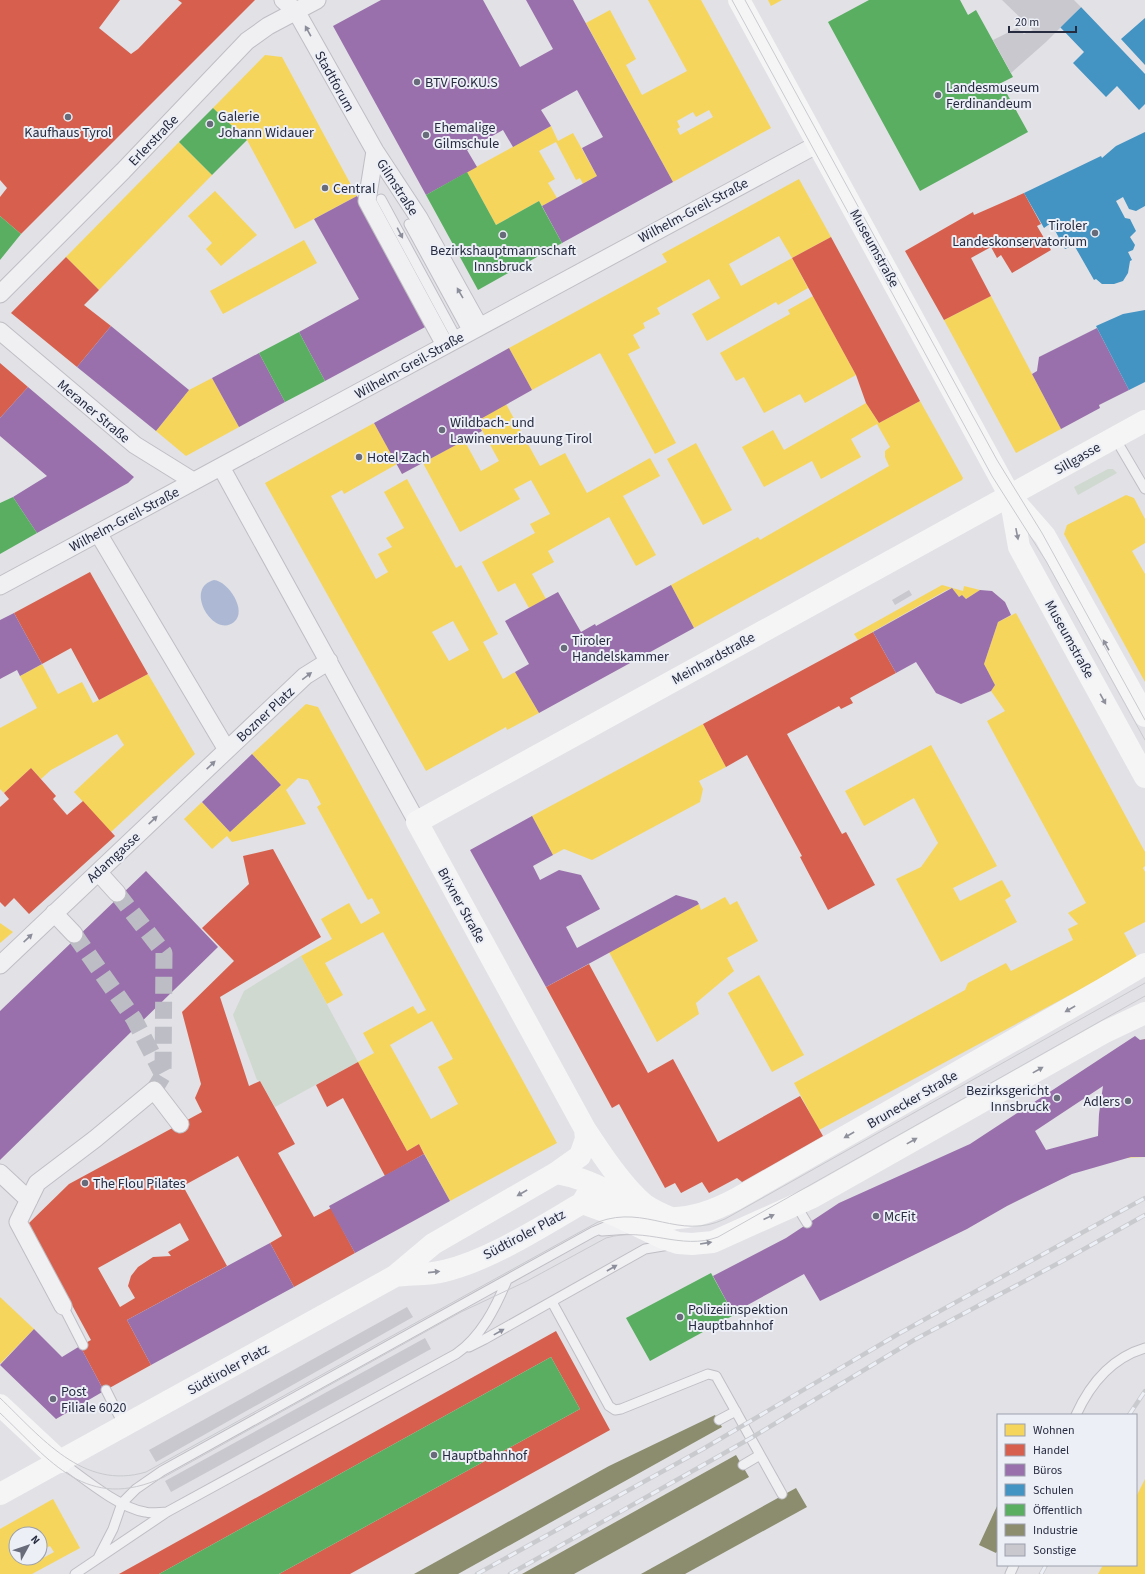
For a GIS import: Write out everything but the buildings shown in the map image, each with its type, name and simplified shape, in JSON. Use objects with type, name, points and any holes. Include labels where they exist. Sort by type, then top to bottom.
[{"type":"street","points":[[283,0],[296,11]]},
{"type":"street","name":"Erlerstraße","points":[[0,294],[123,171],[247,41],[317,0]]},
{"type":"street","name":"Museumstraße","points":[[739,0],[1010,496],[1045,536],[1145,716]]},
{"type":"street","name":"Stadtforum","points":[[296,11],[375,151]]},
{"type":"street","name":"Wilhelm-Greil-Straße","points":[[0,586],[818,144]]},
{"type":"street","name":"Gilmstraße","points":[[375,151],[419,218],[462,336]]},
{"type":"street","name":"Gilmstraße","points":[[375,151],[367,201],[462,336]]},
{"type":"street","name":"Meraner Straße","points":[[0,331],[135,445],[193,482]]},
{"type":"street","name":"Sillgasse","points":[[1010,496],[1145,421]]},
{"type":"street","points":[[221,467],[329,661]]},
{"type":"street","name":"Museumstraße","points":[[1010,496],[1019,546],[1145,777]]},
{"type":"street","name":"Meinhardstraße","points":[[417,822],[1010,496]]},
{"type":"street","name":"Bozner Platz","points":[[98,533],[227,750],[305,676],[329,661]]},
{"type":"street","name":"Brixner Straße","points":[[329,661],[585,1129],[597,1148]]},
{"type":"street","name":"Adamgasse","points":[[0,965],[227,750]]},
{"type":"street","points":[[98,872],[117,893]]},
{"type":"street","points":[[54,913],[74,934]]},
{"type":"street","name":"Brunecker Straße","points":[[673,1219],[707,1213],[736,1199],[1111,979],[1145,964]]},
{"type":"street","points":[[678,1243],[692,1244],[713,1242],[801,1214],[1105,1032],[1145,1014]]},
{"type":"street","points":[[63,1306],[18,1222],[37,1183],[95,1139],[154,1090],[180,1124]]},
{"type":"street","name":"Südtiroler Platz","points":[[0,1494],[61,1462],[395,1276],[433,1244],[556,1173],[580,1156],[586,1139],[585,1129]]},
{"type":"street","points":[[597,1148],[635,1195],[658,1213],[673,1219]]},
{"type":"street","name":"Südtiroler Platz","points":[[395,1276],[444,1271],[474,1261],[582,1203],[593,1184],[599,1161],[597,1148]]},
{"type":"street","points":[[0,1173],[29,1200]]},
{"type":"street","name":"Südtiroler Platz","points":[[556,1173],[575,1176],[593,1184],[626,1216]]},
{"type":"street","name":"Südtiroler Platz","points":[[582,1203],[626,1216],[678,1243]]},
{"type":"street","name":"Südtiroler Platz","points":[[626,1216],[640,1212],[653,1216],[673,1219]]},
{"type":"street","points":[[0,1405],[61,1462]]},
{"type":"lane","points":[[381,199],[462,336]]},
{"type":"lane","points":[[409,224],[462,336]]},
{"type":"lane","points":[[1114,437],[1145,488]]},
{"type":"lane","points":[[597,1148],[619,1184],[626,1216]]},
{"type":"lane","points":[[98,1558],[113,1528],[122,1503],[136,1488],[162,1471],[593,1232],[626,1216]]},
{"type":"lane","points":[[593,1232],[626,1216]]},
{"type":"lane","points":[[593,1232],[626,1216]]},
{"type":"lane","points":[[75,1574],[167,1512],[464,1349],[485,1339],[645,1249],[678,1243]]},
{"type":"lane","points":[[464,1349],[480,1331],[498,1302],[507,1280]]},
{"type":"lane","points":[[552,1302],[609,1406],[615,1410],[621,1409],[708,1374],[713,1374],[716,1376],[782,1494]]},
{"type":"lane","points":[[63,1306],[83,1345]]},
{"type":"lane","points":[[1076,1414],[1085,1395],[1100,1376],[1118,1360],[1135,1351],[1145,1348]]},
{"type":"lane","points":[[106,1390],[124,1426]]},
{"type":"lane","points":[[719,1420],[736,1411]]},
{"type":"lane","points":[[743,1465],[760,1455]]},
{"type":"lane","points":[[61,1462],[104,1494],[122,1503],[145,1512],[167,1512]]},
{"type":"shaded area","points":[[1108,469],[1113,469],[1117,473],[1078,495],[1074,487]]},
{"type":"shaded area","points":[[301,956],[358,1062],[275,1107],[260,1081],[257,1080],[233,1015],[244,991]]},
{"type":"water","points":[[214,580],[225,585],[238,604],[238,617],[234,622],[226,625],[218,624],[211,618],[201,601],[201,592],[205,585]]},
{"type":"tunnel","points":[[117,893],[164,953],[163,1075],[154,1090]]},
{"type":"tunnel","points":[[74,934],[134,1019],[162,1073]]},
{"type":"tram line","points":[[732,0],[992,476],[1046,561],[1145,740]]},
{"type":"tram line","points":[[745,0],[997,460],[1042,533],[1145,720]]},
{"type":"tram line","points":[[0,1398],[48,1444],[65,1457],[83,1467],[102,1474],[123,1476],[146,1472],[598,1222],[616,1218],[632,1217],[677,1225],[692,1226],[708,1225],[725,1219],[1145,983]]},
{"type":"tram line","points":[[0,1413],[54,1464],[72,1476],[91,1485],[113,1489],[137,1487],[164,1477],[461,1312],[527,1281],[606,1238],[621,1235],[635,1235],[677,1240],[704,1241],[718,1237],[1145,996]]},
{"type":"railway","points":[[477,1574],[703,1449],[900,1333],[1145,1198]]},
{"type":"railway","points":[[510,1574],[751,1438],[914,1340],[1145,1215]]},
{"type":"railway","points":[[1130,1414],[1145,1391]]},
{"type":"railway","points":[[1041,1574],[1045,1566]]},
{"type":"place","name":"BTV FO.KU.S","points":[[417,82]]},
{"type":"place","name":"Landesmuseum Ferdinandeum","points":[[938,95]]},
{"type":"place","name":"Kaufhaus Tyrol","points":[[68,117]]},
{"type":"place","name":"Galerie Johann Widauer","points":[[210,124]]},
{"type":"place","name":"Ehemalige Gilmschule","points":[[426,135]]},
{"type":"place","name":"Central","points":[[325,188]]},
{"type":"place","name":"Tiroler Landeskonservatorium","points":[[1095,233]]},
{"type":"place","name":"Bezirkshauptmannschaft Innsbruck","points":[[503,235]]},
{"type":"place","name":"Wildbach- und Lawinenverbauung Tirol","points":[[442,430]]},
{"type":"place","name":"Hotel Zach","points":[[359,457]]},
{"type":"place","name":"Tiroler Handelskammer","points":[[564,648]]},
{"type":"place","name":"Bezirksgericht Innsbruck","points":[[1057,1098]]},
{"type":"place","name":"Adlers","points":[[1128,1101]]},
{"type":"place","name":"The Flou Pilates","points":[[85,1183]]},
{"type":"place","name":"McFit","points":[[876,1216]]},
{"type":"place","name":"Polizeiinspektion Hauptbahnhof","points":[[680,1317]]},
{"type":"place","name":"Post Filiale 6020","points":[[53,1399]]},
{"type":"place","name":"Hauptbahnhof","points":[[434,1455]]}]
